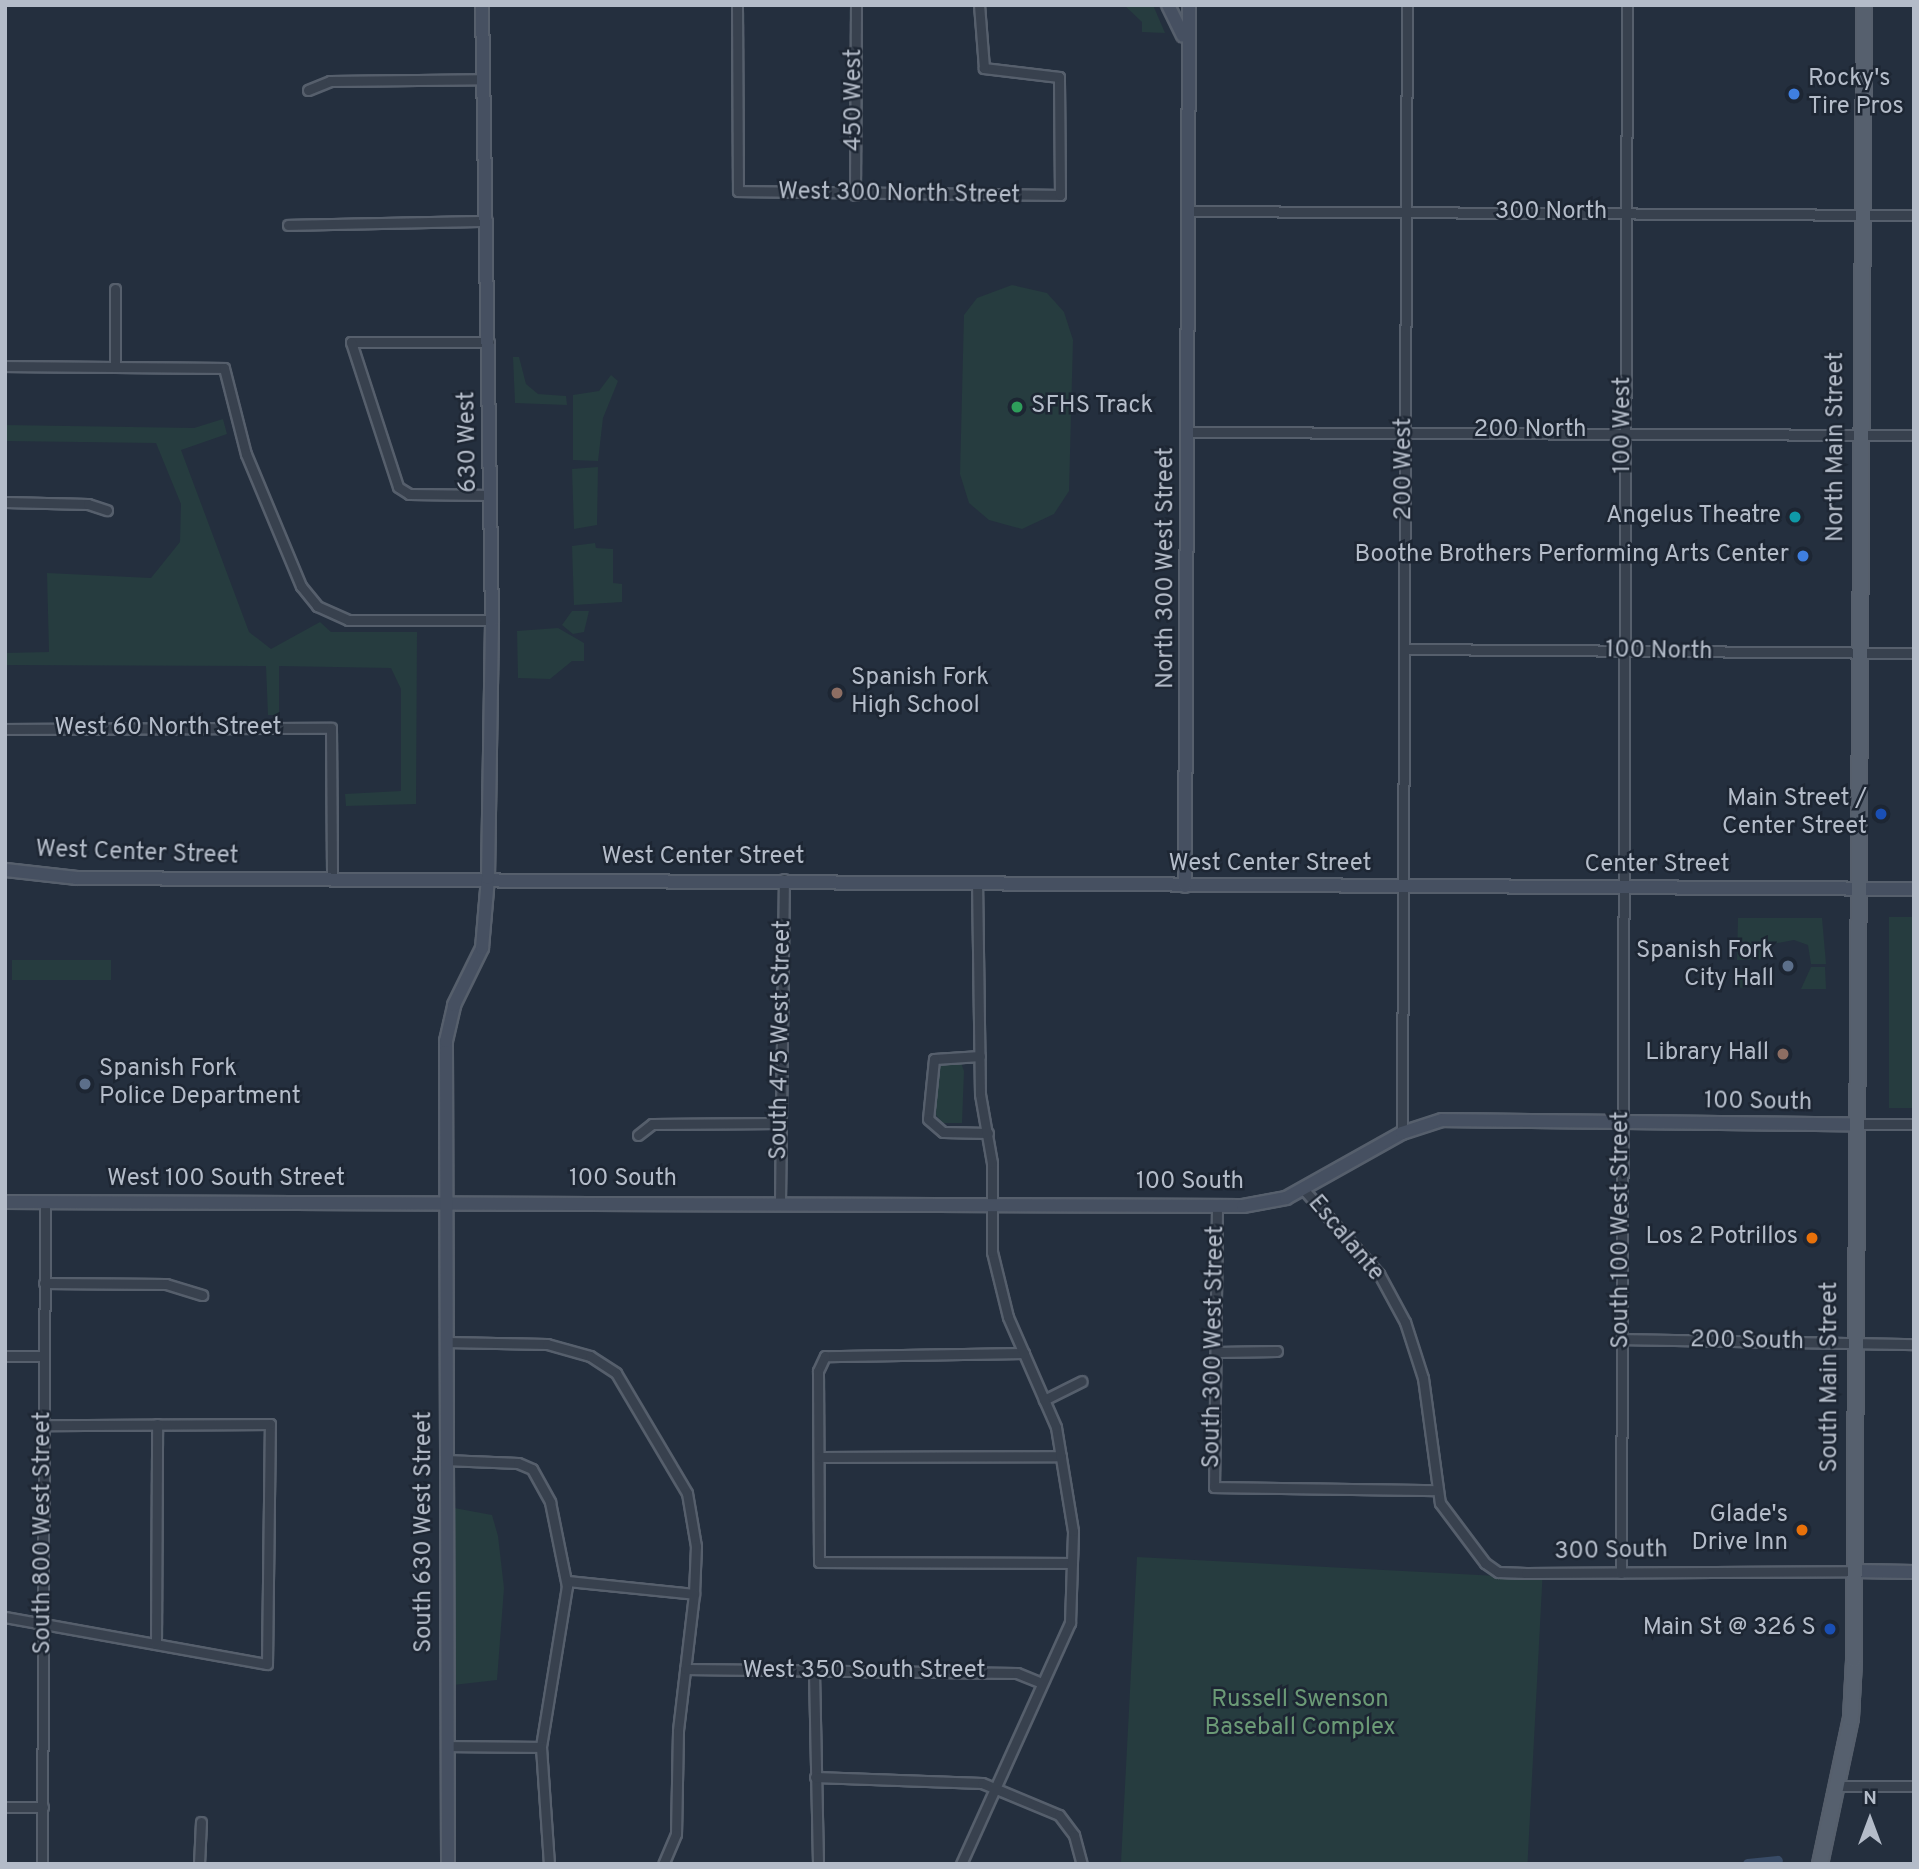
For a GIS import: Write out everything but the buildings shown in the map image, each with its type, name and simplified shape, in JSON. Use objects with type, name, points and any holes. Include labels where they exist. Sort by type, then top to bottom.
[{"type":"main road","name":"North Main Street","points":[[1857,888],[1860,214],[1864,5]]},
{"type":"main road","name":"South Main Street","points":[[1820,1864],[1851,1718],[1857,888]]},
{"type":"street","name":"630 West","points":[[446,1200],[446,1041],[454,1005],[482,948],[488,878],[492,620],[482,5]]},
{"type":"street","name":"West 300 North Street","points":[[737,5],[738,191],[855,195],[1060,195],[1059,77],[984,68],[979,5]]},
{"type":"street","name":"450 West","points":[[855,195],[856,5]]},
{"type":"street","points":[[1168,5],[1185,40]]},
{"type":"street","name":"North 300 West Street","points":[[1185,886],[1189,432],[1185,40],[1189,5]]},
{"type":"street","name":"200 West","points":[[1402,1133],[1400,933],[1405,649],[1407,5]]},
{"type":"street","name":"100 West","points":[[1622,886],[1627,5]]},
{"type":"street","points":[[308,90],[330,81],[483,79]]},
{"type":"street","name":"300 North","points":[[1188,211],[1914,215]]},
{"type":"street","points":[[288,225],[486,221]]},
{"type":"street","points":[[115,289],[115,367]]},
{"type":"street","points":[[489,342],[351,342],[390,477],[409,494],[491,495]]},
{"type":"street","points":[[5,366],[224,368],[258,485],[301,586],[324,610],[356,620],[492,620]]},
{"type":"street","name":"200 North","points":[[1189,432],[1406,430],[1914,435]]},
{"type":"street","points":[[5,502],[88,503],[107,510]]},
{"type":"street","name":"100 North","points":[[1405,649],[1914,653]]},
{"type":"street","name":"West 60 North Street","points":[[5,729],[331,728],[332,879]]},
{"type":"street","name":"West Center Street","points":[[5,870],[76,878],[783,879],[1401,887]]},
{"type":"street","name":"South 475 West Street","points":[[780,1202],[783,879]]},
{"type":"street","points":[[961,1864],[993,1786],[1070,1623],[1072,1563],[1072,1506],[1061,1456],[1044,1400],[996,1277],[988,1133],[980,1056],[977,882]]},
{"type":"street","name":"South 100 West Street","points":[[1621,1573],[1622,886]]},
{"type":"street","name":"Center Street","points":[[1401,887],[1914,889]]},
{"type":"street","points":[[980,1056],[933,1059],[929,1119],[943,1132],[988,1133]]},
{"type":"street","name":"100 South","points":[[446,1200],[1217,1206],[1269,1202],[1304,1190],[1402,1133],[1453,1119],[1914,1124]]},
{"type":"street","points":[[638,1135],[652,1124],[781,1123]]},
{"type":"street","name":"Escalante","points":[[1304,1190],[1380,1274],[1405,1322],[1423,1378],[1436,1490]]},
{"type":"street","name":"West 100 South Street","points":[[5,1202],[446,1200]]},
{"type":"street","name":"South 630 West Street","points":[[446,1200],[448,1864]]},
{"type":"street","name":"South 800 West Street","points":[[42,1864],[45,1202]]},
{"type":"street","name":"South 300 West Street","points":[[1217,1206],[1214,1488],[1436,1490]]},
{"type":"street","points":[[44,1283],[166,1284],[202,1295]]},
{"type":"street","name":"200 South","points":[[1621,1339],[1914,1344]]},
{"type":"street","points":[[446,1342],[547,1344],[590,1356],[616,1373],[644,1415],[687,1493],[696,1546],[694,1594],[685,1669],[676,1834],[663,1864]]},
{"type":"street","points":[[1217,1352],[1277,1351]]},
{"type":"street","points":[[1024,1353],[825,1356],[818,1371],[819,1562],[1072,1563]]},
{"type":"street","points":[[5,1356],[43,1356]]},
{"type":"street","points":[[1044,1400],[1082,1381]]},
{"type":"street","points":[[156,1644],[157,1424]]},
{"type":"street","points":[[5,1617],[267,1664],[271,1424],[44,1425]]},
{"type":"street","points":[[820,1457],[1061,1456]]},
{"type":"street","points":[[445,1460],[532,1469],[550,1502],[566,1581],[541,1748],[549,1864]]},
{"type":"street","name":"300 South","points":[[1436,1490],[1470,1548],[1498,1572],[1914,1572]]},
{"type":"street","points":[[566,1581],[694,1594]]},
{"type":"street","name":"West 350 South Street","points":[[685,1669],[1017,1673],[1042,1683]]},
{"type":"street","points":[[814,1672],[818,1864]]},
{"type":"street","points":[[446,1746],[541,1748]]},
{"type":"street","points":[[815,1777],[972,1780],[993,1786],[1059,1815],[1074,1835],[1082,1864]]},
{"type":"street","points":[[1837,1786],[1914,1786]]},
{"type":"street","points":[[5,1807],[43,1807]]},
{"type":"street","points":[[199,1864],[201,1822]]},
{"type":"green space","points":[[1124,5],[1153,5],[1165,33],[1142,32],[1142,22]]},
{"type":"green space","name":"SFHS Track","points":[[1012,285],[1047,293],[1064,312],[1073,340],[1069,491],[1054,514],[1022,529],[989,520],[969,503],[960,474],[964,315],[977,298]]},
{"type":"green space","points":[[513,357],[519,357],[526,384],[538,394],[566,396],[567,405],[515,403]]},
{"type":"green space","points":[[611,375],[618,381],[603,418],[598,461],[573,460],[573,395],[599,391]]},
{"type":"green space","points":[[223,419],[227,434],[181,450],[249,632],[271,649],[320,622],[331,632],[417,632],[416,804],[346,806],[345,794],[401,791],[401,689],[391,668],[279,666],[279,715],[268,715],[266,666],[5,665],[5,653],[49,652],[47,573],[151,578],[180,542],[181,504],[156,443],[5,441],[5,425],[194,428]]},
{"type":"green space","points":[[598,467],[597,525],[574,529],[572,469]]},
{"type":"green space","points":[[595,543],[596,548],[613,549],[613,583],[622,584],[622,602],[574,605],[572,546]]},
{"type":"green space","points":[[572,611],[589,611],[584,632],[573,634],[562,625]]},
{"type":"green space","points":[[558,628],[584,643],[584,661],[572,661],[550,679],[518,678],[517,631]]},
{"type":"green space","points":[[1889,917],[1914,917],[1914,1108],[1889,1108]]},
{"type":"green space","points":[[1738,918],[1822,918],[1826,964],[1811,964],[1808,945],[1794,940],[1767,945],[1766,959],[1737,960]]},
{"type":"green space","points":[[12,960],[111,960],[111,980],[12,980]]},
{"type":"green space","points":[[1811,967],[1825,967],[1826,989],[1801,989]]},
{"type":"green space","points":[[1740,972],[1746,972],[1751,980],[1749,986],[1740,988],[1735,983],[1735,977]]},
{"type":"green space","points":[[944,1063],[961,1063],[964,1071],[962,1123],[943,1123],[936,1115],[936,1070]]},
{"type":"green space","points":[[454,1508],[492,1515],[498,1536],[504,1588],[497,1680],[453,1685]]},
{"type":"green space","name":"Russell Swenson Baseball Complex","points":[[1137,1557],[1542,1578],[1527,1864],[1121,1864]]},
{"type":"waterway","points":[[1748,1864],[1778,1861]]},
{"type":"place","name":"Rocky's Tire Pros","points":[[1794,94]]},
{"type":"place","name":"SFHS Track","points":[[1017,407]]},
{"type":"place","name":"Angelus Theatre","points":[[1795,517]]},
{"type":"place","name":"Boothe Brothers Performing Arts Center","points":[[1803,556]]},
{"type":"place","name":"Spanish Fork High School","points":[[837,693]]},
{"type":"place","name":"Main Street / Center Street","points":[[1881,814]]},
{"type":"place","name":"Spanish Fork City Hall","points":[[1788,966]]},
{"type":"place","name":"Library Hall","points":[[1783,1054]]},
{"type":"place","name":"Spanish Fork Police Department","points":[[85,1084]]},
{"type":"place","name":"Los 2 Potrillos","points":[[1812,1238]]},
{"type":"place","name":"Glade's Drive Inn","points":[[1802,1530]]},
{"type":"place","name":"Main St @ 326 S","points":[[1830,1629]]}]
